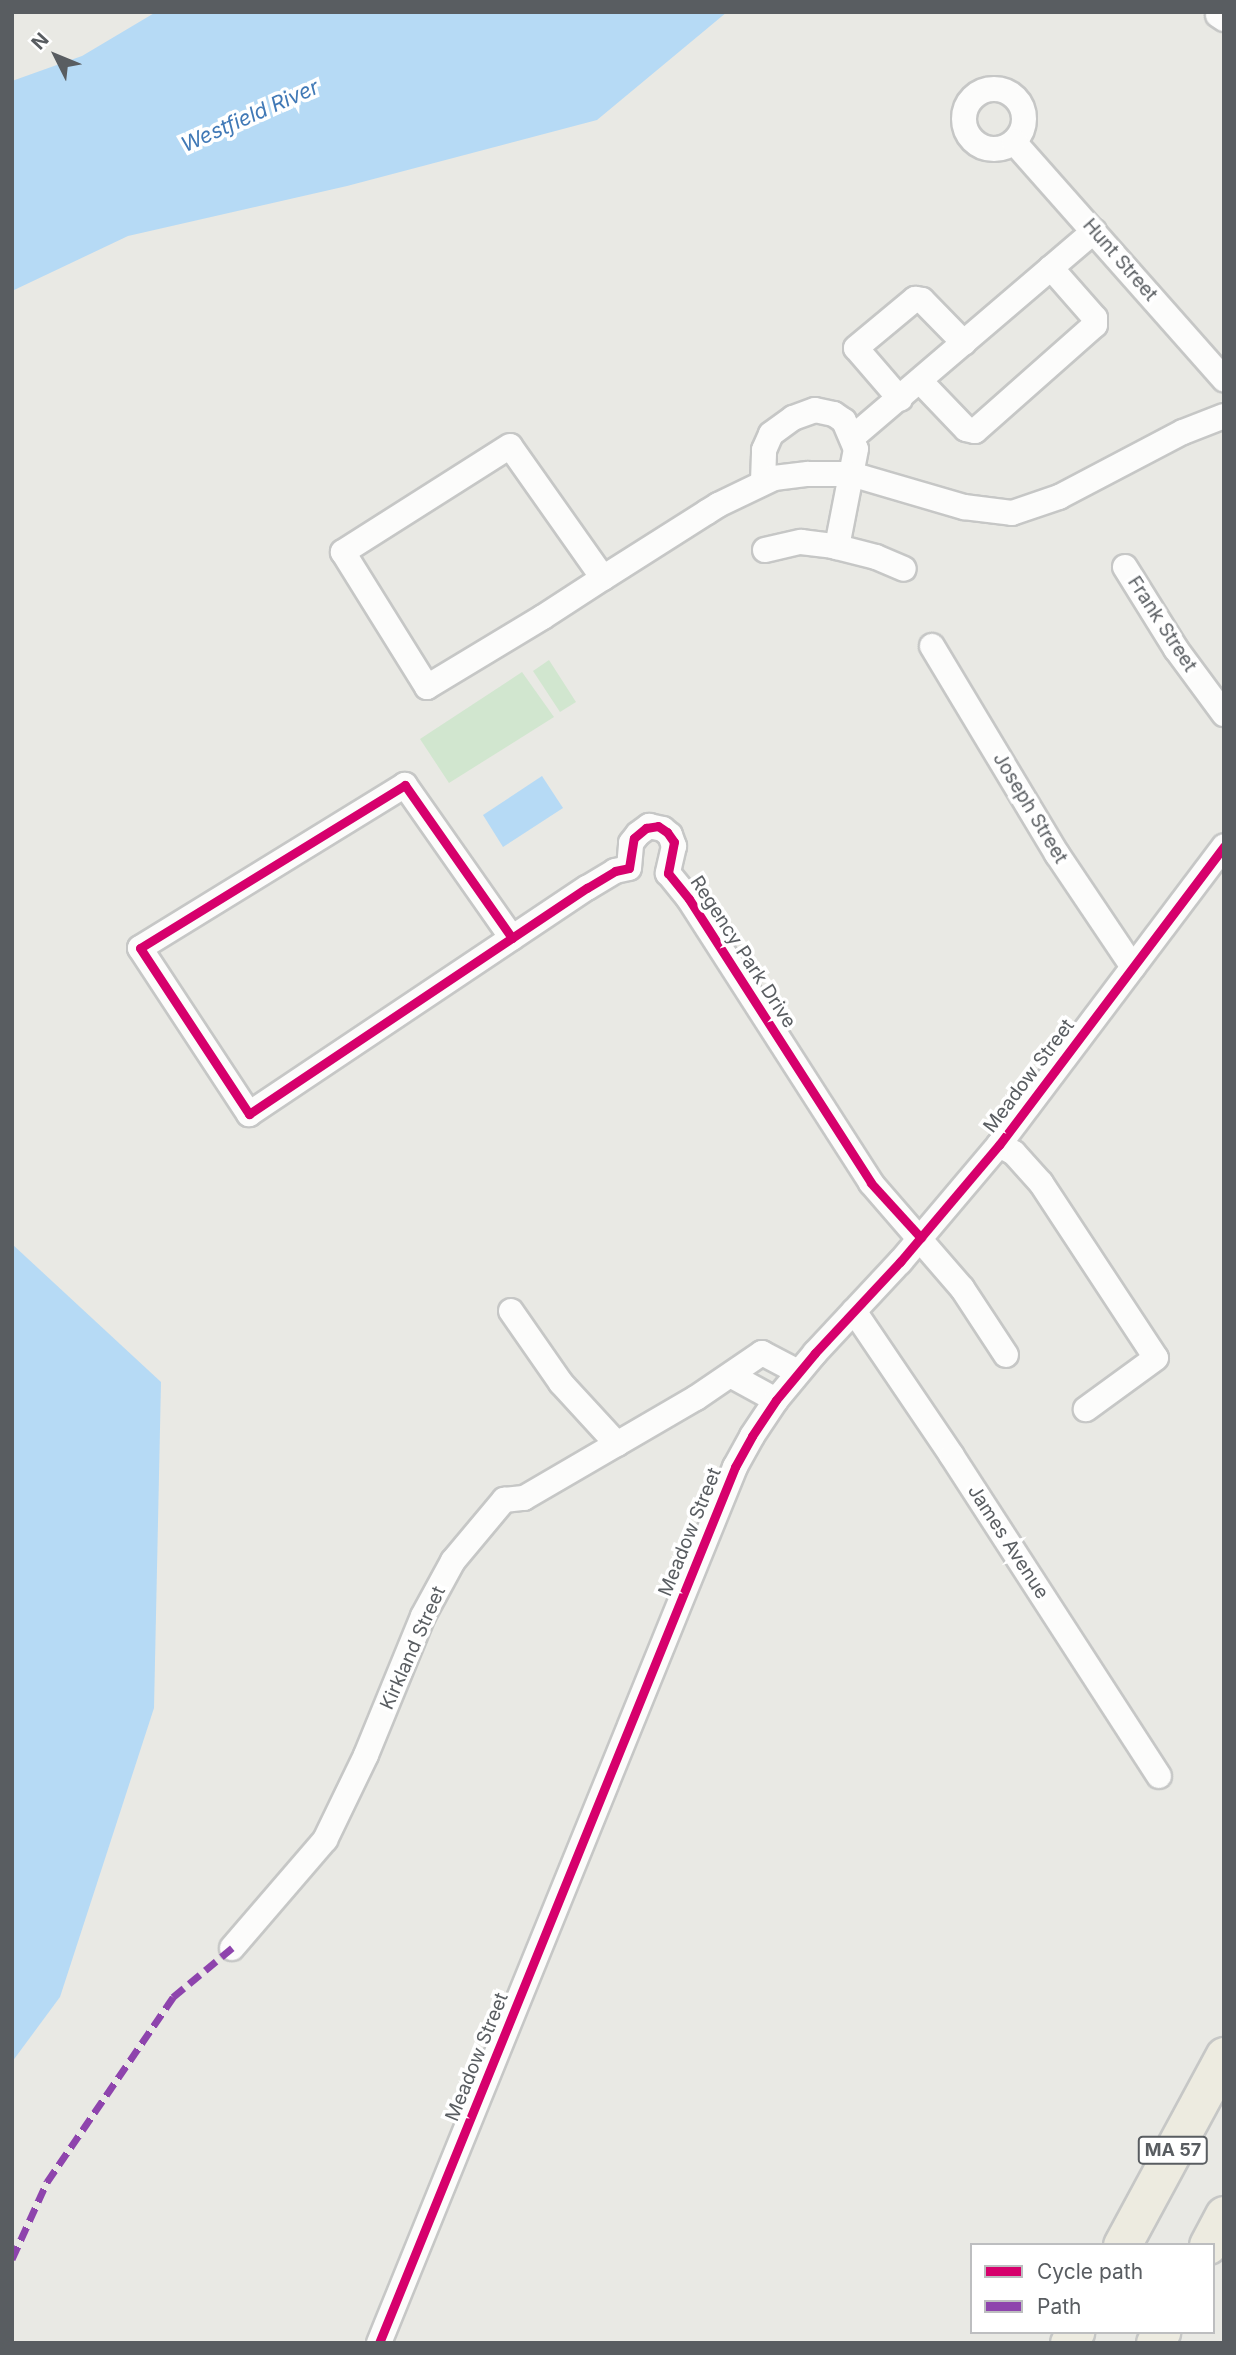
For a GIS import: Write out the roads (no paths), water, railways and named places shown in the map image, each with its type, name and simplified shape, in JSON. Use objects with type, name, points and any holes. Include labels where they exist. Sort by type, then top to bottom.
[{"type":"highway","name":"MA 57","points":[[1123,2243],[1224,2056]]},
{"type":"highway","points":[[1209,2243],[1224,2214]]},
{"type":"street","name":"Hunt Street","points":[[1014,142],[1223,378]]},
{"type":"street","points":[[853,437],[1094,231]]},
{"type":"street","points":[[920,382],[967,429],[975,431],[1095,325],[1095,318],[1051,268]]},
{"type":"street","points":[[900,399],[856,348],[915,299],[922,300],[964,344]]},
{"type":"street","points":[[763,482],[764,450],[771,434],[793,418],[815,410],[834,414],[844,421],[856,449],[837,547]]},
{"type":"street","points":[[603,578],[510,446],[343,552],[427,687],[603,578],[718,505],[763,482],[797,474],[851,474],[964,507],[1003,513],[1021,512],[1059,498],[1198,425],[1224,416]]},
{"type":"street","points":[[765,550],[801,542],[837,547],[876,557],[904,569]]},
{"type":"street","name":"Frank Street","points":[[1125,567],[1175,649],[1224,714]]},
{"type":"street","name":"Joseph Street","points":[[932,646],[1057,854],[1133,967]]},
{"type":"street","name":"Regency Park Drive","points":[[512,938],[405,785],[140,948],[250,1114],[606,876],[629,867],[631,843],[638,834],[653,825],[667,832],[674,842],[668,873],[689,900],[871,1183],[962,1288],[1006,1355]]},
{"type":"street","name":"Meadow Street","points":[[379,2343],[735,1467],[776,1400],[921,1238],[999,1145],[1224,846]]},
{"type":"street","points":[[999,1145],[1014,1153],[1041,1183],[1156,1358],[1086,1409]]},
{"type":"street","points":[[511,1311],[561,1383],[617,1444]]},
{"type":"street","name":"James Avenue","points":[[854,1311],[952,1456],[1159,1776]]},
{"type":"street","name":"Kirkland Street","points":[[232,1948],[325,1840],[366,1755],[423,1616],[453,1561],[504,1500],[524,1498],[732,1376],[762,1353],[799,1372]]},
{"type":"street","points":[[732,1376],[776,1400]]},
{"type":"water","name":"Westfield River","points":[[156,12],[727,12],[597,120],[347,186],[128,236],[12,291],[12,81],[82,56]]},
{"type":"water","points":[[542,776],[563,808],[503,847],[483,815]]},
{"type":"water","points":[[12,1244],[161,1382],[154,1708],[60,1997],[12,2062]]}]
